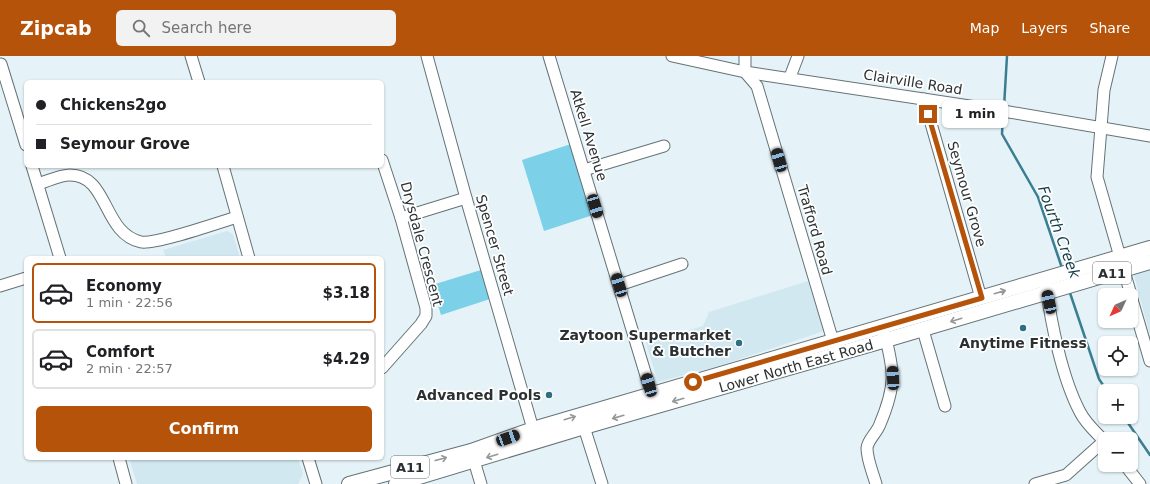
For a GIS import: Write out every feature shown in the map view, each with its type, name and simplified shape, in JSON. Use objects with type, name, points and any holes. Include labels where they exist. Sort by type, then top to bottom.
[{"type":"main road","name":"Lower North East Road","points":[[396,484],[535,435],[654,400],[835,348],[886,340],[923,330],[1059,282],[1122,263],[1150,248]]},
{"type":"main road","name":"Lower North East Road","points":[[1122,263],[1150,262]]},
{"type":"main road","name":"Lower North East Road","points":[[835,348],[882,327],[982,298],[1059,282]]},
{"type":"main road","name":"Lower North East Road","points":[[535,435],[584,427],[654,400]]},
{"type":"main road","name":"Lower North East Road","points":[[349,484],[473,456]]},
{"type":"street","points":[[191,56],[198,80]]},
{"type":"street","name":"Spencer Street","points":[[427,56],[466,198],[535,435]]},
{"type":"street","name":"Atkell Avenue","points":[[550,56],[654,400]]},
{"type":"street","name":"Clairville Road","points":[[672,56],[745,72],[998,110],[1150,136]]},
{"type":"street","points":[[745,56],[745,72]]},
{"type":"street","points":[[790,78],[798,56]]},
{"type":"street","points":[[1112,56],[1104,90],[1097,177],[1129,288]]},
{"type":"street","points":[[3,62],[24,138]]},
{"type":"street","name":"Trafford Road","points":[[745,72],[757,86],[835,348]]},
{"type":"street","name":"Seymour Grove","points":[[924,99],[982,298]]},
{"type":"street","points":[[584,170],[664,146]]},
{"type":"street","name":"Drysdale Crescent","points":[[384,166],[401,218],[426,308],[426,316],[384,366]]},
{"type":"street","points":[[33,168],[59,256]]},
{"type":"street","points":[[224,168],[248,256]]},
{"type":"street","points":[[38,184],[70,175],[87,179],[97,190],[119,230],[128,238],[142,243],[156,241],[237,217]]},
{"type":"street","points":[[401,218],[466,198]]},
{"type":"street","points":[[619,285],[682,264]]},
{"type":"street","points":[[0,286],[24,279]]},
{"type":"street","points":[[1059,282],[1060,357],[1073,398],[1090,427],[1098,435]]},
{"type":"street","points":[[1138,319],[1150,361]]},
{"type":"street","points":[[876,484],[868,458],[868,447],[880,425],[893,383],[893,370],[882,327]]},
{"type":"street","points":[[923,330],[945,406]]},
{"type":"street","points":[[584,427],[602,484]]},
{"type":"street","points":[[1035,484],[1066,475],[1098,448]]},
{"type":"street","points":[[473,456],[481,484]]},
{"type":"street","points":[[119,460],[126,484]]},
{"type":"street","points":[[309,460],[316,484]]},
{"type":"street","points":[[1131,472],[1140,484]]},
{"type":"shaded area","points":[[571,144],[593,215],[544,231],[522,160]]},
{"type":"shaded area","points":[[227,231],[233,234],[239,256],[165,256],[163,250]]},
{"type":"shaded area","points":[[1150,267],[1150,335],[1138,288],[1133,271]]},
{"type":"shaded area","points":[[481,270],[490,299],[441,315],[432,285]]},
{"type":"shaded area","points":[[808,281],[824,331],[719,366],[658,382],[646,343],[703,326],[709,312]]},
{"type":"shaded area","points":[[130,460],[299,460],[303,474],[298,484],[137,484]]},
{"type":"waterway","name":"Fourth Creek","points":[[1004,107],[1007,56]]},
{"type":"waterway","name":"Fourth Creek","points":[[1003,114],[1002,134],[1038,197],[1062,268]]},
{"type":"waterway","name":"Fourth Creek","points":[[1069,290],[1099,379],[1102,384]]},
{"type":"waterway","name":"Fourth Creek","points":[[1129,424],[1150,455]]},
{"type":"place","name":"Anytime Fitness","points":[[1023,328]]},
{"type":"place","name":"Zaytoon Supermarket & Butcher","points":[[739,343]]},
{"type":"place","name":"Advanced Pools","points":[[549,395]]},
{"type":"route","points":[[693,382],[982,298],[928,114]]}]
